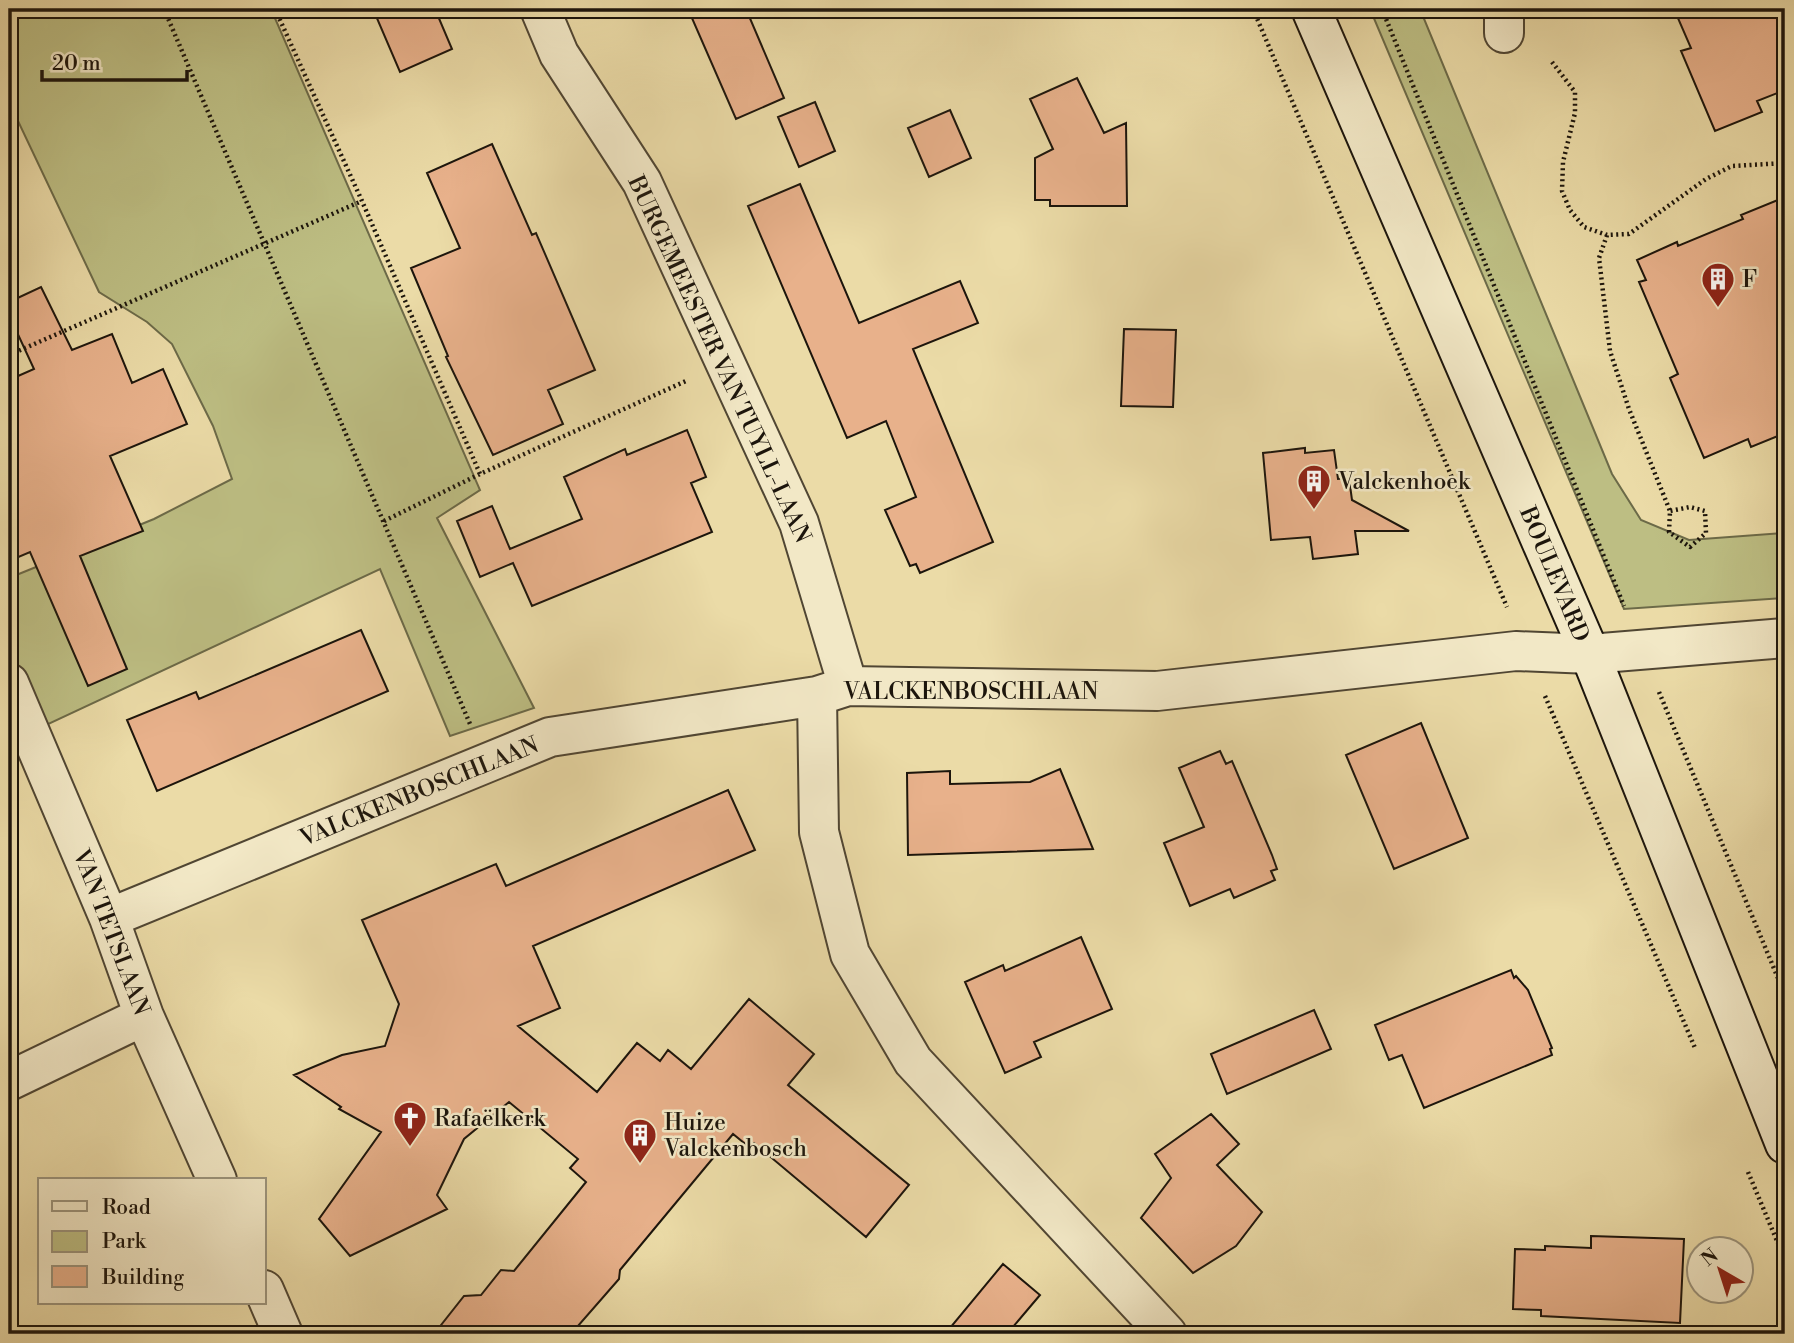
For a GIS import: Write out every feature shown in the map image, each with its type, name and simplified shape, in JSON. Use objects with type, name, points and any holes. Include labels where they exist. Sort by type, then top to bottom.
[{"type":"street","name":"BURGEMEESTER VAN TUYLL-LAAN","points":[[540,9],[559,54],[642,182],[799,523],[833,691],[819,832],[850,954],[913,1061],[1167,1334]]},
{"type":"street","name":"BOULEVARD","points":[[1311,9],[1590,654],[1785,1144]]},
{"type":"street","name":"VALCKENBOSCHLAAN","points":[[109,918],[550,737],[833,691],[1157,691],[1517,651],[1590,654],[1785,638]]},
{"type":"street","name":"VAN TETSLAAN","points":[[9,683],[109,918],[144,1016],[216,1178]]},
{"type":"street","points":[[9,1081],[144,1016]]},
{"type":"street","points":[[266,1295],[283,1334]]},
{"type":"path","points":[[164,9],[486,763]]},
{"type":"path","points":[[275,9],[362,201],[480,474]]},
{"type":"path","points":[[1382,9],[1785,995]]},
{"type":"path","points":[[1552,62],[1575,92],[1575,113],[1563,162],[1562,191],[1570,210],[1584,227],[1607,234],[1629,234],[1706,179],[1732,166],[1785,163]]},
{"type":"path","points":[[9,355],[362,201]]},
{"type":"path","points":[[1607,234],[1599,258],[1610,352],[1629,410],[1670,511],[1668,532],[1690,547],[1706,533],[1705,511],[1690,507],[1670,511]]},
{"type":"path","points":[[384,521],[480,474],[725,363]]},
{"type":"green space","points":[[9,9],[271,9],[480,490],[437,518],[534,708],[450,736],[380,569],[42,727],[9,653],[9,578],[154,519],[232,479],[213,426],[172,344],[147,322],[99,292],[9,102]]},
{"type":"green space","points":[[1370,9],[1420,9],[1612,474],[1641,520],[1689,540],[1785,533],[1785,598],[1624,609]]},
{"type":"building","points":[[373,9],[435,9],[452,49],[400,72]]},
{"type":"building","points":[[688,9],[746,9],[784,98],[736,119]]},
{"type":"building","points":[[1674,9],[1785,9],[1785,90],[1757,101],[1762,112],[1715,131],[1681,51],[1691,48]]},
{"type":"building","points":[[1077,78],[1104,133],[1126,123],[1127,206],[1050,206],[1050,200],[1035,200],[1035,158],[1053,149],[1030,99]]},
{"type":"building","points":[[815,102],[835,151],[799,167],[778,117]]},
{"type":"building","points":[[950,110],[971,158],[929,177],[908,128]]},
{"type":"building","points":[[492,144],[532,235],[536,233],[595,370],[548,390],[563,424],[493,455],[446,357],[448,356],[411,268],[460,248],[427,173]]},
{"type":"building","points":[[800,184],[859,323],[960,281],[978,323],[913,349],[993,542],[920,573],[916,564],[910,566],[885,510],[916,497],[886,421],[847,438],[748,206]]},
{"type":"building","name":"F","points":[[1785,197],[1785,433],[1751,447],[1748,439],[1704,458],[1670,378],[1678,374],[1639,282],[1646,280],[1637,260],[1677,242],[1678,246],[1743,219],[1741,215]]},
{"type":"building","points":[[41,287],[72,350],[112,334],[132,383],[163,369],[187,424],[110,456],[143,531],[80,556],[127,669],[88,686],[30,552],[9,561],[9,380],[34,369],[9,315],[9,302]]},
{"type":"building","points":[[1124,329],[1176,330],[1173,407],[1121,406]]},
{"type":"building","points":[[687,430],[706,477],[691,483],[712,532],[532,606],[513,563],[480,577],[457,521],[492,506],[510,549],[582,519],[564,477],[625,449],[627,455]]},
{"type":"building","name":"Valckenhoek","points":[[1305,448],[1305,453],[1334,450],[1338,479],[1349,478],[1352,500],[1409,531],[1355,531],[1358,554],[1313,559],[1310,537],[1271,540],[1263,453]]},
{"type":"building","points":[[361,630],[388,691],[157,791],[127,720],[196,692],[199,699]]},
{"type":"building","points":[[1421,723],[1468,838],[1394,869],[1346,755]]},
{"type":"building","points":[[1220,751],[1226,764],[1232,761],[1272,855],[1277,869],[1271,871],[1275,880],[1234,898],[1230,889],[1190,906],[1164,843],[1204,827],[1179,768]]},
{"type":"building","points":[[1060,769],[1093,849],[908,855],[907,773],[950,771],[950,784],[1030,782]]},
{"type":"building","points":[[728,790],[755,850],[533,946],[560,1008],[518,1026],[597,1092],[637,1043],[660,1061],[668,1050],[691,1069],[749,999],[814,1054],[788,1085],[909,1185],[866,1237],[754,1143],[749,1147],[733,1134],[620,1270],[619,1279],[571,1334],[434,1334],[464,1296],[481,1295],[501,1270],[514,1271],[586,1182],[570,1168],[578,1159],[509,1102],[464,1139],[437,1195],[447,1209],[350,1256],[319,1219],[381,1132],[339,1109],[341,1107],[294,1075],[342,1055],[385,1046],[399,1004],[362,920],[496,864],[506,886]]},
{"type":"building","points":[[1081,937],[1112,1009],[1034,1042],[1041,1057],[1005,1073],[965,982],[1003,965],[1005,971]]},
{"type":"building","points":[[1511,970],[1514,978],[1516,976],[1528,990],[1552,1048],[1552,1055],[1424,1108],[1402,1055],[1389,1060],[1375,1025]]},
{"type":"building","points":[[1314,1010],[1331,1049],[1227,1094],[1211,1054]]},
{"type":"building","points":[[1211,1114],[1239,1144],[1217,1165],[1262,1212],[1236,1246],[1193,1273],[1141,1218],[1171,1178],[1155,1154]]},
{"type":"building","points":[[1591,1236],[1684,1239],[1680,1323],[1541,1316],[1541,1310],[1513,1309],[1515,1249],[1545,1250],[1545,1246],[1591,1248]]},
{"type":"building","points":[[1003,1264],[1040,1295],[1007,1334],[945,1334]]},
{"type":"place","name":"F","points":[[1718,309]]},
{"type":"place","name":"Valckenhoek","points":[[1314,511]]},
{"type":"place","name":"Rafaëlkerk","points":[[410,1148]]},
{"type":"place","name":"Huize Valckenbosch","points":[[640,1165]]}]
